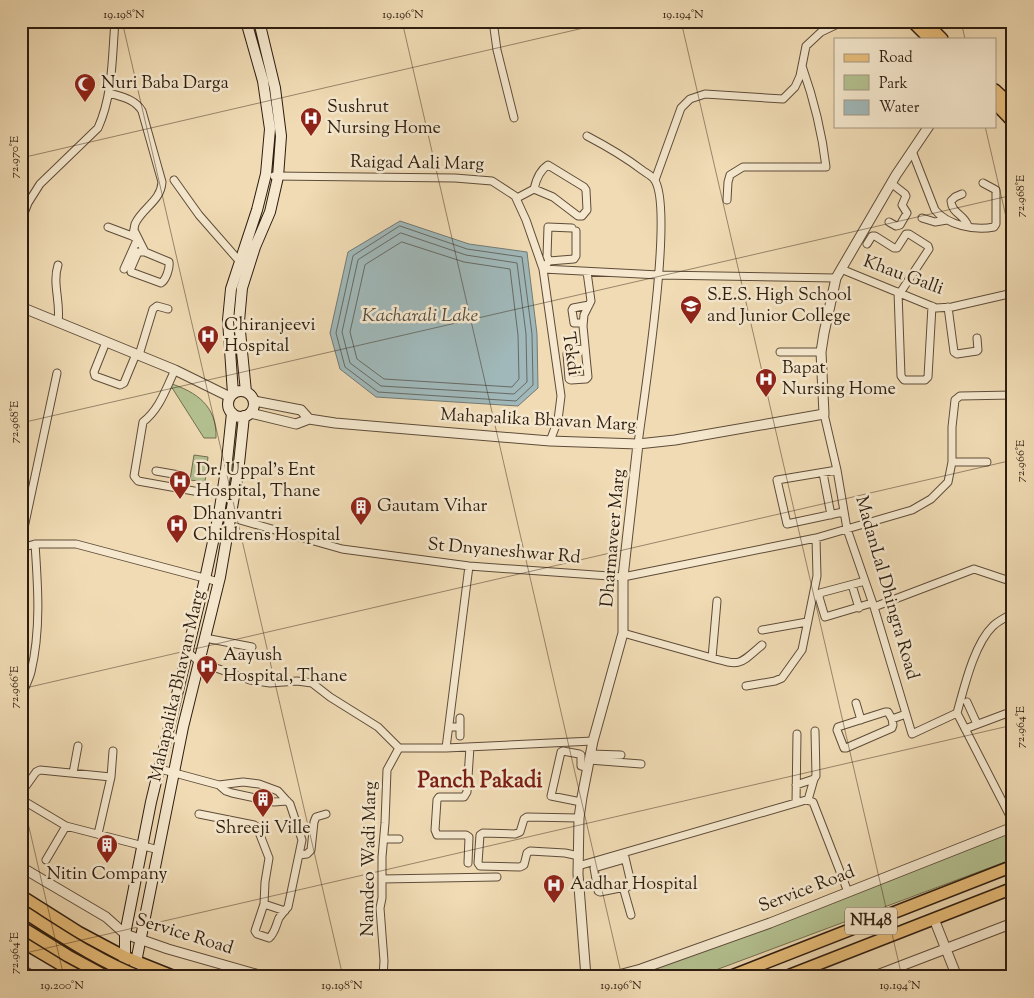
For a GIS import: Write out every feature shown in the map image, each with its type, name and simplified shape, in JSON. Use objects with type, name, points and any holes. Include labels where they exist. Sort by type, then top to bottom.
[{"type":"main road","points":[[246,21],[263,81],[270,129],[266,174],[242,288],[239,321],[246,392]]},
{"type":"main road","points":[[231,395],[240,390],[246,392],[251,395],[254,401],[254,408],[240,417],[232,413],[228,404],[231,395],[228,320],[231,289],[241,262],[270,212],[278,177],[281,136],[275,88],[259,21]]},
{"type":"main road","points":[[912,21],[929,38]]},
{"type":"main road","points":[[924,21],[941,38]]},
{"type":"main road","points":[[255,55],[266,52]]},
{"type":"main road","points":[[996,91],[1013,107]]},
{"type":"main road","points":[[996,104],[1013,122]]},
{"type":"main road","name":"Mahapalika Bhavan Marg","points":[[121,977],[125,957],[125,934],[151,802],[219,514],[232,413]]},
{"type":"main road","name":"Mahapalika Bhavan Marg","points":[[133,977],[180,740],[219,582],[247,414]]},
{"type":"main road","points":[[167,739],[180,740]]},
{"type":"main road","name":"NH48","points":[[729,977],[1013,866]]},
{"type":"main road","name":"NH48","points":[[785,977],[1013,888]]},
{"type":"main road","points":[[21,896],[125,957],[176,977]]},
{"type":"main road","points":[[21,910],[74,943],[140,977]]},
{"type":"main road","points":[[21,927],[106,977]]},
{"type":"main road","points":[[21,941],[79,976],[96,965],[97,942]]},
{"type":"street","points":[[21,221],[28,203],[40,184],[98,128],[109,93],[115,21]]},
{"type":"street","points":[[493,21],[497,50],[514,118]]},
{"type":"street","points":[[587,136],[621,155],[655,180],[680,108],[690,99],[706,94],[783,99],[795,87],[806,46],[821,32],[844,21]]},
{"type":"street","points":[[727,200],[730,175],[743,167],[826,167],[822,135],[814,101],[802,66]]},
{"type":"street","points":[[109,93],[130,99],[138,104],[145,119],[162,182],[158,195],[135,224],[133,233],[137,240],[124,270]]},
{"type":"street","name":"MadanLal Dhingra Road","points":[[928,128],[891,183],[836,278],[821,352],[824,414],[837,470],[847,529],[873,605],[912,734],[957,713]]},
{"type":"street","points":[[912,151],[935,210],[941,217],[952,223],[982,229],[994,227],[996,224],[996,190],[983,183]]},
{"type":"street","points":[[534,189],[543,168],[548,165],[586,190],[587,210],[582,216],[578,216],[554,196],[534,189],[517,198],[542,269]]},
{"type":"street","name":"Raigad Aali Marg","points":[[266,174],[278,177],[455,178],[492,181],[517,198]]},
{"type":"street","points":[[174,180],[199,215],[241,262]]},
{"type":"street","name":"Dharmaveer Marg","points":[[586,977],[578,866],[579,818],[589,761],[623,633],[623,577],[659,275],[662,216],[655,180]]},
{"type":"street","points":[[889,222],[900,226],[907,213],[902,205],[905,194],[891,183]]},
{"type":"street","points":[[962,194],[951,201],[952,208],[963,217],[968,226]]},
{"type":"street","points":[[922,218],[935,222],[947,220]]},
{"type":"street","points":[[108,227],[133,233],[145,252],[169,262],[170,266],[164,282],[161,284],[132,272],[131,268],[138,252],[145,252]]},
{"type":"street","points":[[542,269],[549,261],[574,259],[576,256],[574,229],[548,227],[547,256],[549,261]]},
{"type":"street","points":[[867,244],[872,236],[875,236],[897,248],[906,234],[928,246],[928,249],[899,292],[901,376],[904,380],[925,380],[928,378],[932,306]]},
{"type":"street","points":[[58,265],[56,274],[60,310],[58,322]]},
{"type":"street","points":[[542,269],[659,275],[836,278]]},
{"type":"street","name":"Tekdi","points":[[542,269],[560,396],[558,420],[550,441]]},
{"type":"street","name":"Khau Galli","points":[[841,269],[936,308],[1013,293]]},
{"type":"street","points":[[584,349],[571,350],[567,354],[569,379],[571,380],[586,379],[588,377],[583,323],[584,315],[592,301],[587,272]]},
{"type":"street","points":[[583,323],[574,323],[572,310],[573,308],[590,305]]},
{"type":"street","points":[[106,342],[94,372],[95,376],[120,385],[124,383],[137,354],[153,309],[157,306],[168,309]]},
{"type":"street","points":[[21,307],[231,395]]},
{"type":"street","points":[[948,307],[954,352],[956,354],[977,352],[977,338]]},
{"type":"street","points":[[780,352],[821,352]]},
{"type":"street","points":[[175,370],[162,399],[143,422],[134,476],[138,481],[162,486],[222,494]]},
{"type":"street","points":[[21,542],[57,373]]},
{"type":"street","name":"St Dnyaneshwar Rd","points":[[219,514],[342,549],[469,566],[623,577],[816,538],[912,510],[931,499],[948,482],[952,462],[952,427],[955,400],[960,396],[1013,395]]},
{"type":"street","points":[[254,401],[301,410],[309,419]]},
{"type":"street","name":"Mahapalika Bhavan Marg","points":[[247,414],[296,424],[309,419],[335,423],[550,441],[638,444],[674,440],[824,414]]},
{"type":"street","points":[[952,462],[987,462]]},
{"type":"street","points":[[837,470],[777,480],[786,524],[843,512]]},
{"type":"street","points":[[156,471],[179,475],[179,488]]},
{"type":"street","points":[[162,486],[164,472]]},
{"type":"street","points":[[823,473],[831,515]]},
{"type":"street","points":[[746,686],[776,681],[782,678],[802,650],[806,622],[817,576],[816,538]]},
{"type":"street","points":[[21,697],[31,673],[36,643],[38,597],[35,544]]},
{"type":"street","points":[[21,548],[35,544],[76,544],[219,582]]},
{"type":"street","points":[[446,748],[469,566]]},
{"type":"street","points":[[865,581],[820,594],[819,597],[825,617],[828,618],[873,605],[974,569],[1013,582]]},
{"type":"street","points":[[852,585],[859,608]]},
{"type":"street","points":[[712,658],[717,601]]},
{"type":"street","points":[[1013,614],[992,626],[982,642],[973,661],[957,713],[1013,822]]},
{"type":"street","points":[[762,630],[806,622]]},
{"type":"street","points":[[623,633],[734,664],[740,662],[762,645]]},
{"type":"street","points":[[205,638],[252,647]]},
{"type":"street","points":[[186,651],[199,662],[250,680],[270,683],[297,681],[312,683],[330,697],[378,727],[400,748],[446,748],[594,741]]},
{"type":"street","points":[[967,702],[977,724]]},
{"type":"street","points":[[856,703],[861,720]]},
{"type":"street","points":[[965,729],[1013,711]]},
{"type":"street","points":[[885,712],[888,712],[892,719],[892,728],[844,748],[837,730],[838,727],[885,712]]},
{"type":"street","points":[[892,719],[906,714]]},
{"type":"street","points":[[460,718],[460,736]]},
{"type":"street","points":[[449,727],[460,727]]},
{"type":"street","points":[[808,800],[816,776],[815,731]]},
{"type":"street","points":[[796,803],[797,734]]},
{"type":"street","points":[[73,773],[78,746]]},
{"type":"street","points":[[468,863],[469,837],[466,835],[438,835],[435,830],[437,800],[439,797],[464,797],[467,792],[470,747]]},
{"type":"street","name":"Namdeo Wadi Marg","points":[[383,977],[384,961],[380,908],[387,770],[400,748]]},
{"type":"street","points":[[98,834],[110,776],[113,750]]},
{"type":"street","points":[[581,802],[552,796],[561,752],[581,755],[581,766],[589,761],[621,754]]},
{"type":"street","points":[[589,761],[641,764]]},
{"type":"street","points":[[160,769],[219,784],[243,782],[259,784],[278,791],[290,804],[302,840],[288,907],[280,916],[269,938],[257,934],[255,931],[264,904],[269,858],[257,827],[199,814]]},
{"type":"street","points":[[110,776],[40,770],[36,772],[21,795],[24,801],[66,826],[158,850]]},
{"type":"street","points":[[796,785],[814,779]]},
{"type":"street","points":[[219,784],[232,793],[274,802],[287,801]]},
{"type":"street","points":[[625,856],[630,886],[598,891],[594,868],[625,856],[808,800],[813,802],[848,892]]},
{"type":"street","points":[[299,855],[307,854],[311,850],[316,817],[326,814]]},
{"type":"street","points":[[579,818],[527,817],[524,819],[520,832],[515,834],[483,833],[480,835],[478,863],[480,866],[520,867],[524,865],[527,853],[530,851],[565,853],[579,856]]},
{"type":"street","points":[[46,860],[66,826]]},
{"type":"street","name":"Service Road","points":[[611,977],[658,963],[770,923],[1013,826]]},
{"type":"street","points":[[384,839],[399,839]]},
{"type":"street","points":[[578,866],[625,856]]},
{"type":"street","name":"Service Road","points":[[21,867],[106,917],[125,934],[266,977]]},
{"type":"street","points":[[382,879],[497,877]]},
{"type":"street","points":[[623,887],[631,915]]},
{"type":"street","points":[[264,904],[285,911]]},
{"type":"street","points":[[934,919],[957,977]]},
{"type":"street","points":[[872,977],[1013,923]]},
{"type":"street","points":[[21,969],[34,977]]},
{"type":"green space","points":[[169,383],[196,396],[209,409],[213,417],[216,438],[204,438]]},
{"type":"green space","points":[[194,455],[208,457],[205,482],[190,480]]},
{"type":"green space","points":[[1013,830],[1013,859],[697,977],[632,977]]},
{"type":"water","name":"Kacharali Lake","points":[[400,221],[469,244],[527,252],[537,334],[538,388],[518,406],[376,397],[340,369],[330,333],[348,252]]},
{"type":"place","name":"Nuri Baba Darga","points":[[85,103]]},
{"type":"place","name":"Sushrut Nursing Home","points":[[311,137]]},
{"type":"place","name":"S.E.S. High School and Junior College","points":[[691,325]]},
{"type":"place","name":"Chiranjeevi Hospital","points":[[208,355]]},
{"type":"place","name":"Bapat Nursing Home","points":[[766,398]]},
{"type":"place","name":"Dr. Uppal's Ent Hospital, Thane","points":[[180,500]]},
{"type":"place","name":"Gautam Vihar","points":[[361,526]]},
{"type":"place","name":"Dhanvantri Childrens Hospital","points":[[177,544]]},
{"type":"place","name":"Aayush Hospital, Thane","points":[[207,685]]},
{"type":"place","name":"Shreeji Ville","points":[[263,818]]},
{"type":"place","name":"Nitin Company","points":[[107,864]]},
{"type":"place","name":"Aadhar Hospital","points":[[554,904]]},
{"type":"district","name":"Panch Pakadi","points":[[480,782]]}]
